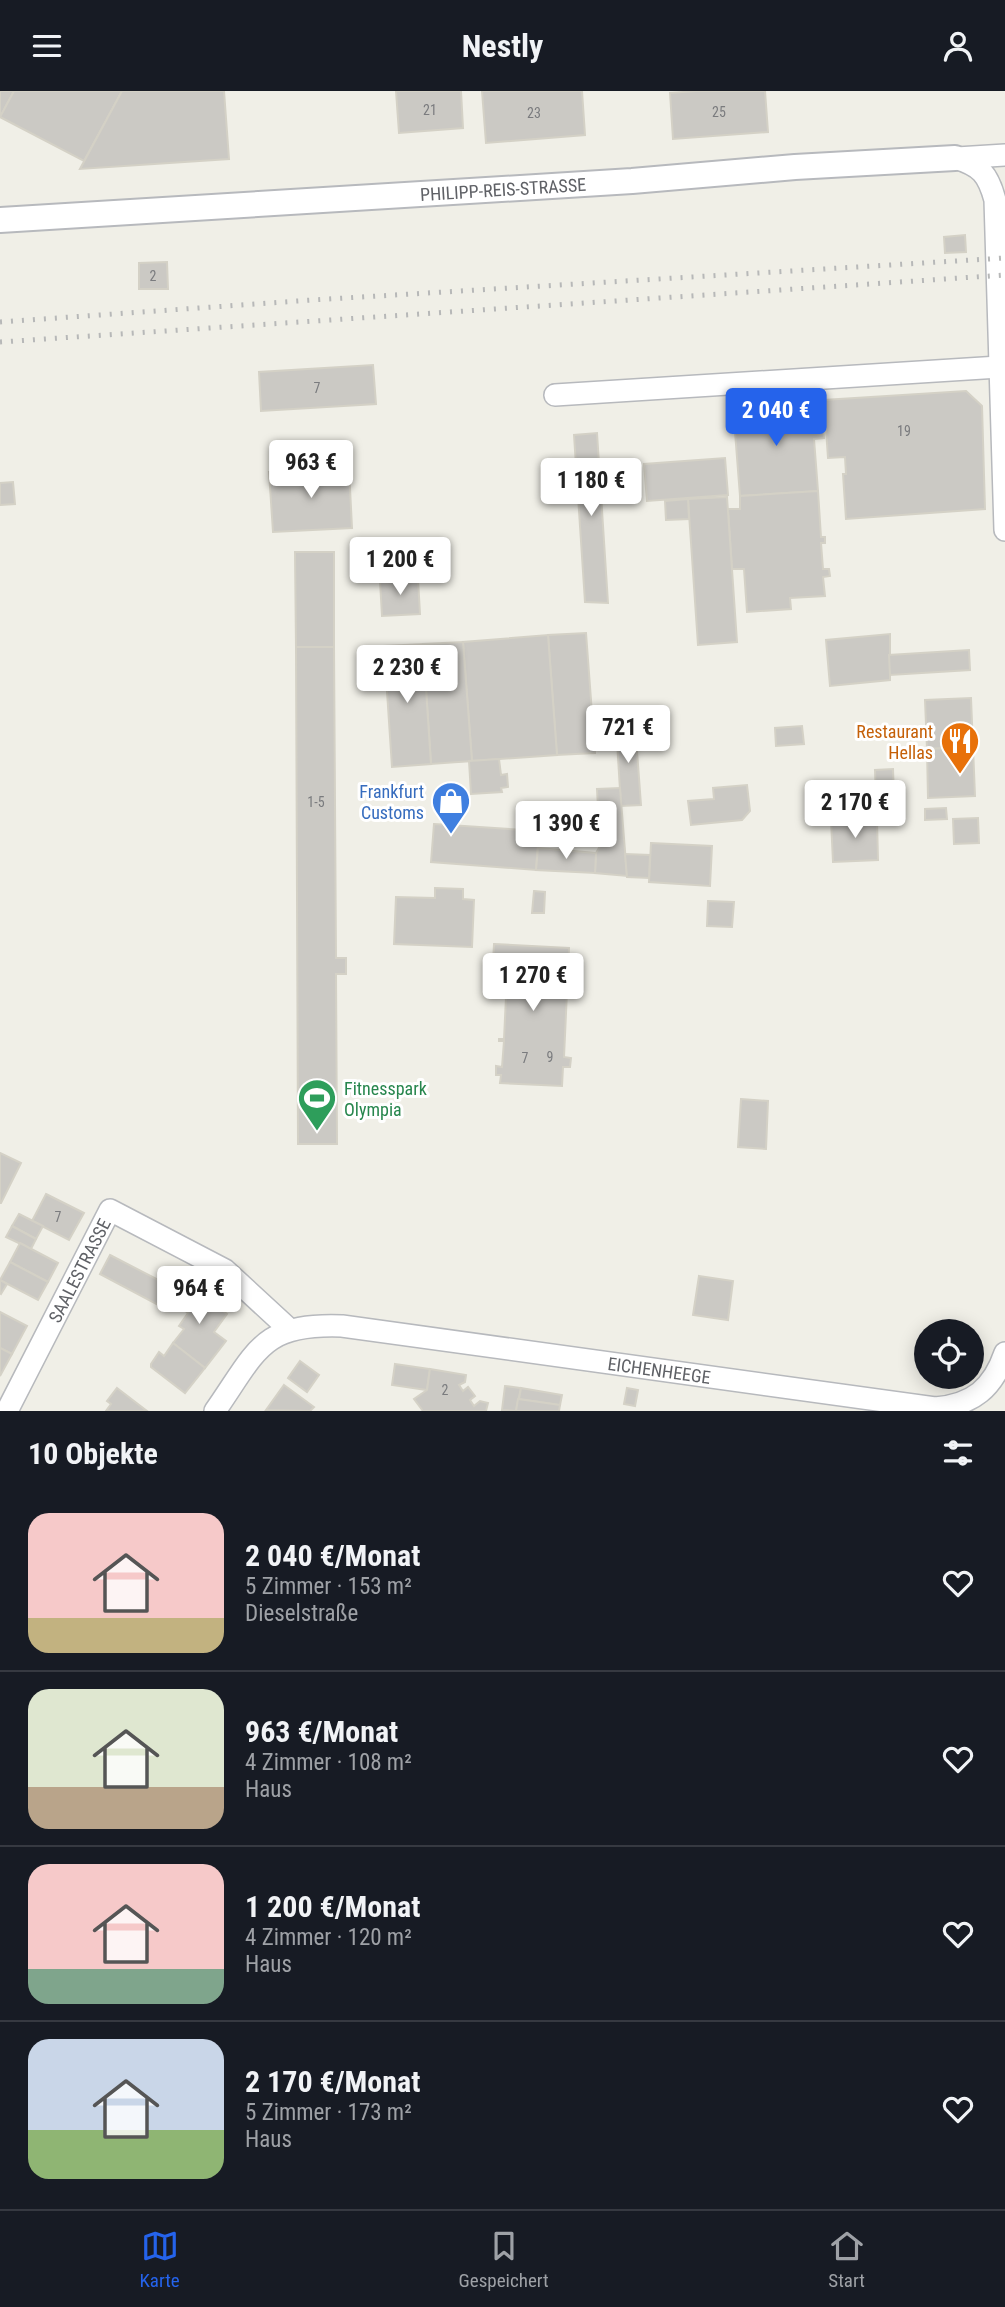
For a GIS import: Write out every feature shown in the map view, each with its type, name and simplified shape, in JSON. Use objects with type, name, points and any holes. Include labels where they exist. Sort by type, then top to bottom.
[{"type":"street","name":"PHILIPP-REIS-STRASSE","points":[[0,220],[1005,155]]},
{"type":"street","points":[[955,158],[972,163],[983,172],[990,183],[995,200],[1005,530]]},
{"type":"street","points":[[555,395],[999,367]]},
{"type":"street","name":"SAALESTRASSE","points":[[7,1411],[110,1210],[225,1270],[289,1329]]},
{"type":"street","name":"EICHENHEEGE","points":[[289,1329],[313,1325],[342,1326],[911,1406],[982,1404],[998,1374],[1005,1353]]},
{"type":"street","points":[[215,1411],[261,1345],[289,1329]]},
{"type":"building","points":[[0,91],[14,91],[0,117]]},
{"type":"building","points":[[14,91],[122,91],[84,161],[0,117]]},
{"type":"building","points":[[122,91],[224,91],[229,159],[80,169]]},
{"type":"building","points":[[396,91],[461,91],[463,128],[399,133]]},
{"type":"building","points":[[482,91],[582,91],[585,135],[486,143]]},
{"type":"building","points":[[765,91],[768,132],[673,139],[670,93]]},
{"type":"building","points":[[965,235],[966,252],[945,253],[944,237]]},
{"type":"building","points":[[167,262],[168,289],[139,289],[139,263]]},
{"type":"building","points":[[373,365],[376,404],[261,411],[259,372]]},
{"type":"building","points":[[966,391],[982,406],[985,509],[846,519],[843,474],[846,474],[845,457],[828,458],[824,400]]},
{"type":"building","points":[[811,401],[813,423],[823,422],[824,438],[814,439],[818,491],[740,496],[733,406]]},
{"type":"building","points":[[597,433],[608,603],[585,602],[574,435]]},
{"type":"building","points":[[725,458],[728,495],[647,501],[644,464]]},
{"type":"building","points":[[349,468],[352,528],[273,532],[269,472]]},
{"type":"building","points":[[13,482],[15,504],[0,505],[0,483]]},
{"type":"building","points":[[818,491],[821,537],[825,537],[825,543],[821,543],[823,569],[829,569],[830,576],[823,577],[825,596],[790,598],[791,609],[747,612],[744,569],[732,569],[728,509],[740,509],[740,496]]},
{"type":"building","points":[[727,497],[737,642],[698,645],[688,499]]},
{"type":"building","points":[[688,499],[689,519],[666,520],[665,501]]},
{"type":"building","points":[[295,552],[334,552],[334,647],[296,647]]},
{"type":"building","points":[[418,579],[420,614],[382,616],[380,581]]},
{"type":"building","points":[[586,633],[595,753],[557,755],[548,635]]},
{"type":"building","points":[[890,634],[890,680],[830,686],[826,640]]},
{"type":"building","points":[[548,635],[557,755],[472,761],[463,642]]},
{"type":"building","points":[[463,642],[472,761],[431,764],[423,644]]},
{"type":"building","points":[[423,644],[431,764],[392,767],[384,646]]},
{"type":"building","points":[[296,647],[334,647],[336,958],[346,958],[346,974],[336,974],[337,1144],[298,1144]]},
{"type":"building","points":[[969,650],[970,670],[890,675],[889,655]]},
{"type":"building","points":[[971,698],[973,747],[927,749],[925,700]]},
{"type":"building","points":[[635,724],[641,805],[621,806],[616,725]]},
{"type":"building","points":[[802,726],[804,744],[776,746],[775,728]]},
{"type":"building","points":[[973,747],[975,796],[928,798],[927,749]]},
{"type":"building","points":[[499,759],[501,775],[507,774],[508,787],[501,788],[502,792],[471,794],[469,761]]},
{"type":"building","points":[[893,769],[895,821],[882,821],[881,798],[876,798],[875,770]]},
{"type":"building","points":[[747,785],[750,811],[742,820],[691,825],[688,801],[714,799],[713,788]]},
{"type":"building","points":[[620,788],[627,876],[595,873],[596,853],[600,846],[597,789]]},
{"type":"building","points":[[946,808],[947,819],[925,820],[925,809]]},
{"type":"building","points":[[978,818],[979,843],[954,844],[953,819]]},
{"type":"building","points":[[877,819],[878,860],[833,862],[831,820]]},
{"type":"building","points":[[434,824],[539,831],[536,870],[431,862]]},
{"type":"building","points":[[651,843],[712,846],[710,886],[649,882]]},
{"type":"building","points":[[538,848],[596,853],[595,873],[536,870]]},
{"type":"building","points":[[625,854],[650,855],[649,878],[627,877]]},
{"type":"building","points":[[435,888],[463,889],[463,899],[474,900],[472,947],[394,944],[396,897],[435,898]]},
{"type":"building","points":[[534,891],[545,892],[544,913],[532,913]]},
{"type":"building","points":[[708,901],[734,902],[732,927],[707,926]]},
{"type":"building","points":[[494,944],[569,948],[564,1057],[571,1058],[570,1067],[563,1067],[562,1086],[500,1083],[501,1075],[496,1075],[496,1066],[502,1067],[504,1041],[499,1039],[504,1039],[506,997],[503,996],[506,994],[507,982],[492,981]]},
{"type":"building","points":[[741,1099],[768,1101],[766,1149],[738,1147]]},
{"type":"building","points":[[0,1153],[21,1163],[1,1203],[0,1203]]},
{"type":"building","points":[[46,1194],[84,1213],[69,1240],[32,1221]]},
{"type":"building","points":[[19,1214],[43,1226],[36,1239],[12,1226]]},
{"type":"building","points":[[12,1226],[36,1239],[31,1249],[6,1237]]},
{"type":"building","points":[[20,1243],[58,1263],[48,1282],[10,1262]]},
{"type":"building","points":[[110,1255],[170,1286],[160,1306],[100,1274]]},
{"type":"building","points":[[10,1262],[48,1282],[38,1300],[0,1280]]},
{"type":"building","points":[[699,1276],[733,1281],[728,1320],[693,1315]]},
{"type":"building","points":[[0,1280],[7,1284],[1,1294],[0,1293]]},
{"type":"building","points":[[181,1280],[227,1314],[214,1332],[226,1341],[205,1368],[173,1343],[184,1329],[179,1326],[188,1313],[169,1299],[172,1300],[184,1284]]},
{"type":"building","points":[[0,1312],[27,1326],[12,1354],[0,1348]]},
{"type":"building","points":[[173,1343],[205,1368],[185,1393],[151,1367],[159,1352],[164,1356]]},
{"type":"building","points":[[0,1348],[12,1354],[0,1376]]},
{"type":"building","points":[[300,1361],[319,1375],[307,1392],[288,1378]]},
{"type":"building","points":[[395,1364],[430,1369],[427,1390],[392,1385]]},
{"type":"building","points":[[430,1369],[466,1375],[465,1382],[459,1385],[463,1391],[468,1387],[475,1396],[470,1400],[474,1406],[480,1401],[488,1403],[486,1411],[423,1411],[414,1399],[427,1390]]},
{"type":"building","points":[[284,1385],[314,1407],[310,1411],[266,1410]]},
{"type":"building","points":[[505,1386],[521,1388],[516,1411],[502,1410]]},
{"type":"building","points":[[117,1388],[147,1411],[106,1411],[111,1404],[107,1401]]},
{"type":"building","points":[[521,1388],[562,1395],[560,1405],[519,1399]]},
{"type":"building","points":[[627,1388],[638,1390],[635,1406],[624,1404]]},
{"type":"building","points":[[518,1399],[560,1405],[559,1411],[516,1411]]},
{"type":"railway","points":[[0,322],[312,300],[1005,258]]},
{"type":"railway","points":[[0,342],[1005,275]]},
{"type":"place","name":"Restaurant Hellas","points":[[960,775]]},
{"type":"place","name":"Frankfurt Customs","points":[[451,835]]},
{"type":"place","name":"Fitnesspark Olympia","points":[[317,1132]]}]
